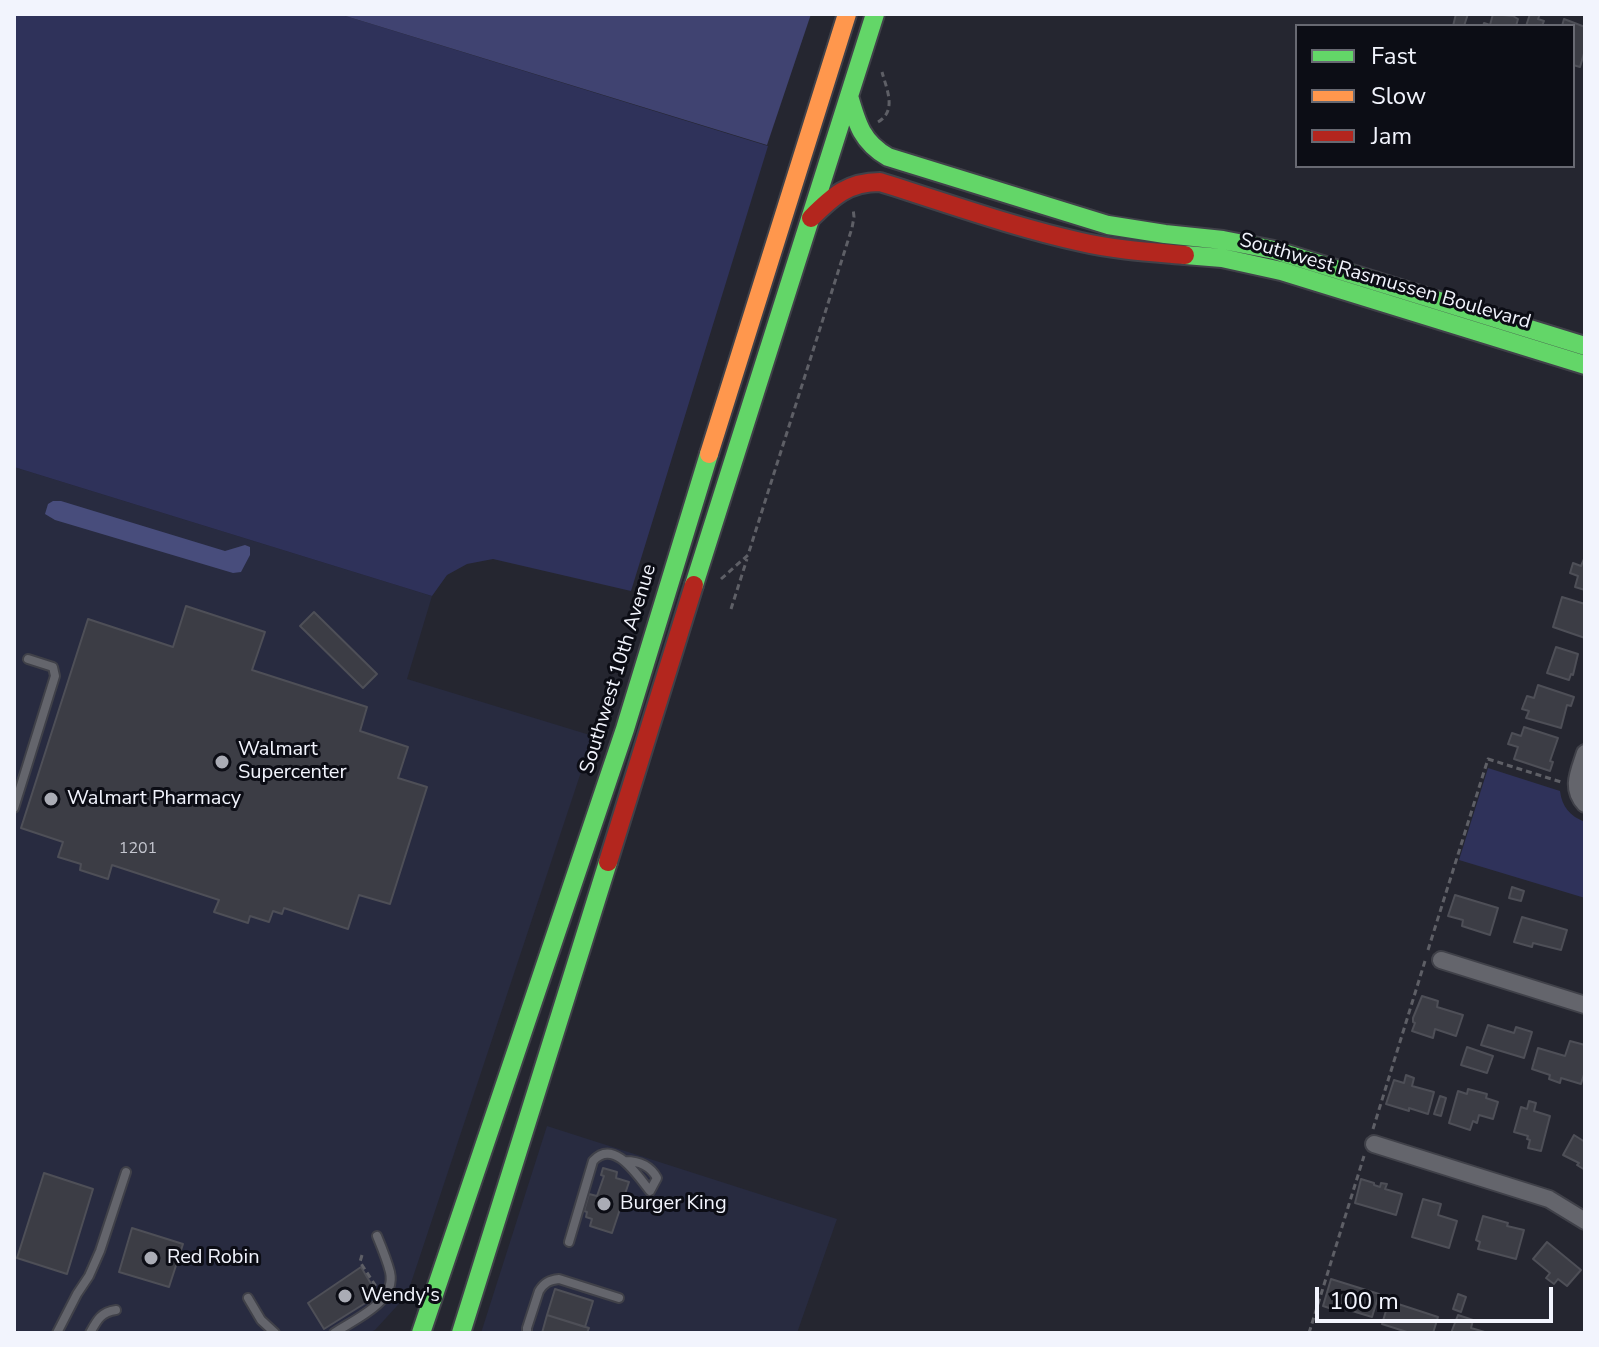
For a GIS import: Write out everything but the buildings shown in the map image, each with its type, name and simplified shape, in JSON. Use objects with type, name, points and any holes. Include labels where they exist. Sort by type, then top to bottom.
[{"type":"main road","name":"Southwest 10th Avenue","points":[[421,1333],[625,729],[847,14]]},
{"type":"main road","points":[[461,1333],[875,14]]},
{"type":"main road","name":"Southwest Rasmussen Boulevard","points":[[849,96],[868,145],[888,157],[1108,225],[1274,250],[1585,346]]},
{"type":"main road","name":"Southwest Rasmussen Boulevard","points":[[809,220],[850,186],[861,182],[880,182],[1083,243],[1122,250],[1222,258],[1281,271],[1585,365]]},
{"type":"main road","points":[[402,1333],[407,1322],[437,1286]]},
{"type":"street","points":[[1580,796],[1585,753]]},
{"type":"street","points":[[1441,960],[1585,1005]]},
{"type":"street","points":[[1370,1144],[1549,1199],[1585,1221]]},
{"type":"lane","points":[[14,808],[55,676],[53,667],[28,659]]},
{"type":"lane","points":[[569,1242],[593,1161],[601,1154],[643,1163],[657,1178],[650,1191],[625,1161]]},
{"type":"lane","points":[[57,1333],[95,1263],[126,1172]]},
{"type":"lane","points":[[334,1333],[376,1305],[388,1292],[391,1274],[377,1236]]},
{"type":"lane","points":[[527,1333],[539,1291],[547,1282],[559,1279],[619,1298]]},
{"type":"lane","points":[[248,1298],[261,1320],[275,1333]]},
{"type":"lane","points":[[90,1333],[97,1319],[106,1311],[116,1310]]},
{"type":"path","points":[[876,123],[883,120],[890,107],[881,69]]},
{"type":"path","points":[[731,609],[852,228],[853,208]]},
{"type":"path","points":[[721,579],[748,555]]},
{"type":"path","points":[[1309,1333],[1488,759],[1580,796]]},
{"type":"path","points":[[362,1255],[360,1262],[378,1290]]},
{"type":"shaded area","points":[[14,14],[339,14],[768,146],[631,591],[493,559],[467,564],[447,575],[432,596],[14,467]]},
{"type":"shaded area","points":[[339,14],[811,14],[767,145]]},
{"type":"shaded area","points":[[14,467],[432,596],[407,679],[593,736],[407,1295],[375,1330],[368,1333],[14,1333]]},
{"type":"shaded area","points":[[53,501],[225,551],[245,545],[250,547],[250,555],[241,572],[233,573],[55,520],[45,514],[48,504]]},
{"type":"shaded area","points":[[1488,768],[1560,791],[1568,810],[1585,822],[1585,898],[1459,860]]},
{"type":"shaded area","points":[[547,1126],[837,1219],[797,1333],[481,1333]]},
{"type":"traffic: fast","points":[[694,585],[875,14]]},
{"type":"traffic: fast","points":[[849,96],[866,138],[888,157],[1108,225],[1274,250],[1585,346]]},
{"type":"traffic: fast","points":[[1185,255],[1222,258],[1281,271],[1585,365]]},
{"type":"traffic: fast","points":[[421,1333],[625,729],[709,454]]},
{"type":"traffic: fast","points":[[461,1333],[608,862]]},
{"type":"traffic: slow","points":[[709,454],[847,14]]},
{"type":"traffic: jam","points":[[811,218],[842,192],[859,185],[880,182],[1056,236],[1107,247],[1185,255]]},
{"type":"traffic: jam","points":[[608,862],[694,585]]},
{"type":"place","name":"Walmart Supercenter","points":[[222,762]]},
{"type":"place","name":"Walmart Pharmacy","points":[[51,799]]},
{"type":"place","name":"Burger King","points":[[604,1204]]},
{"type":"place","name":"Red Robin","points":[[151,1258]]},
{"type":"place","name":"Wendy's","points":[[345,1296]]}]
